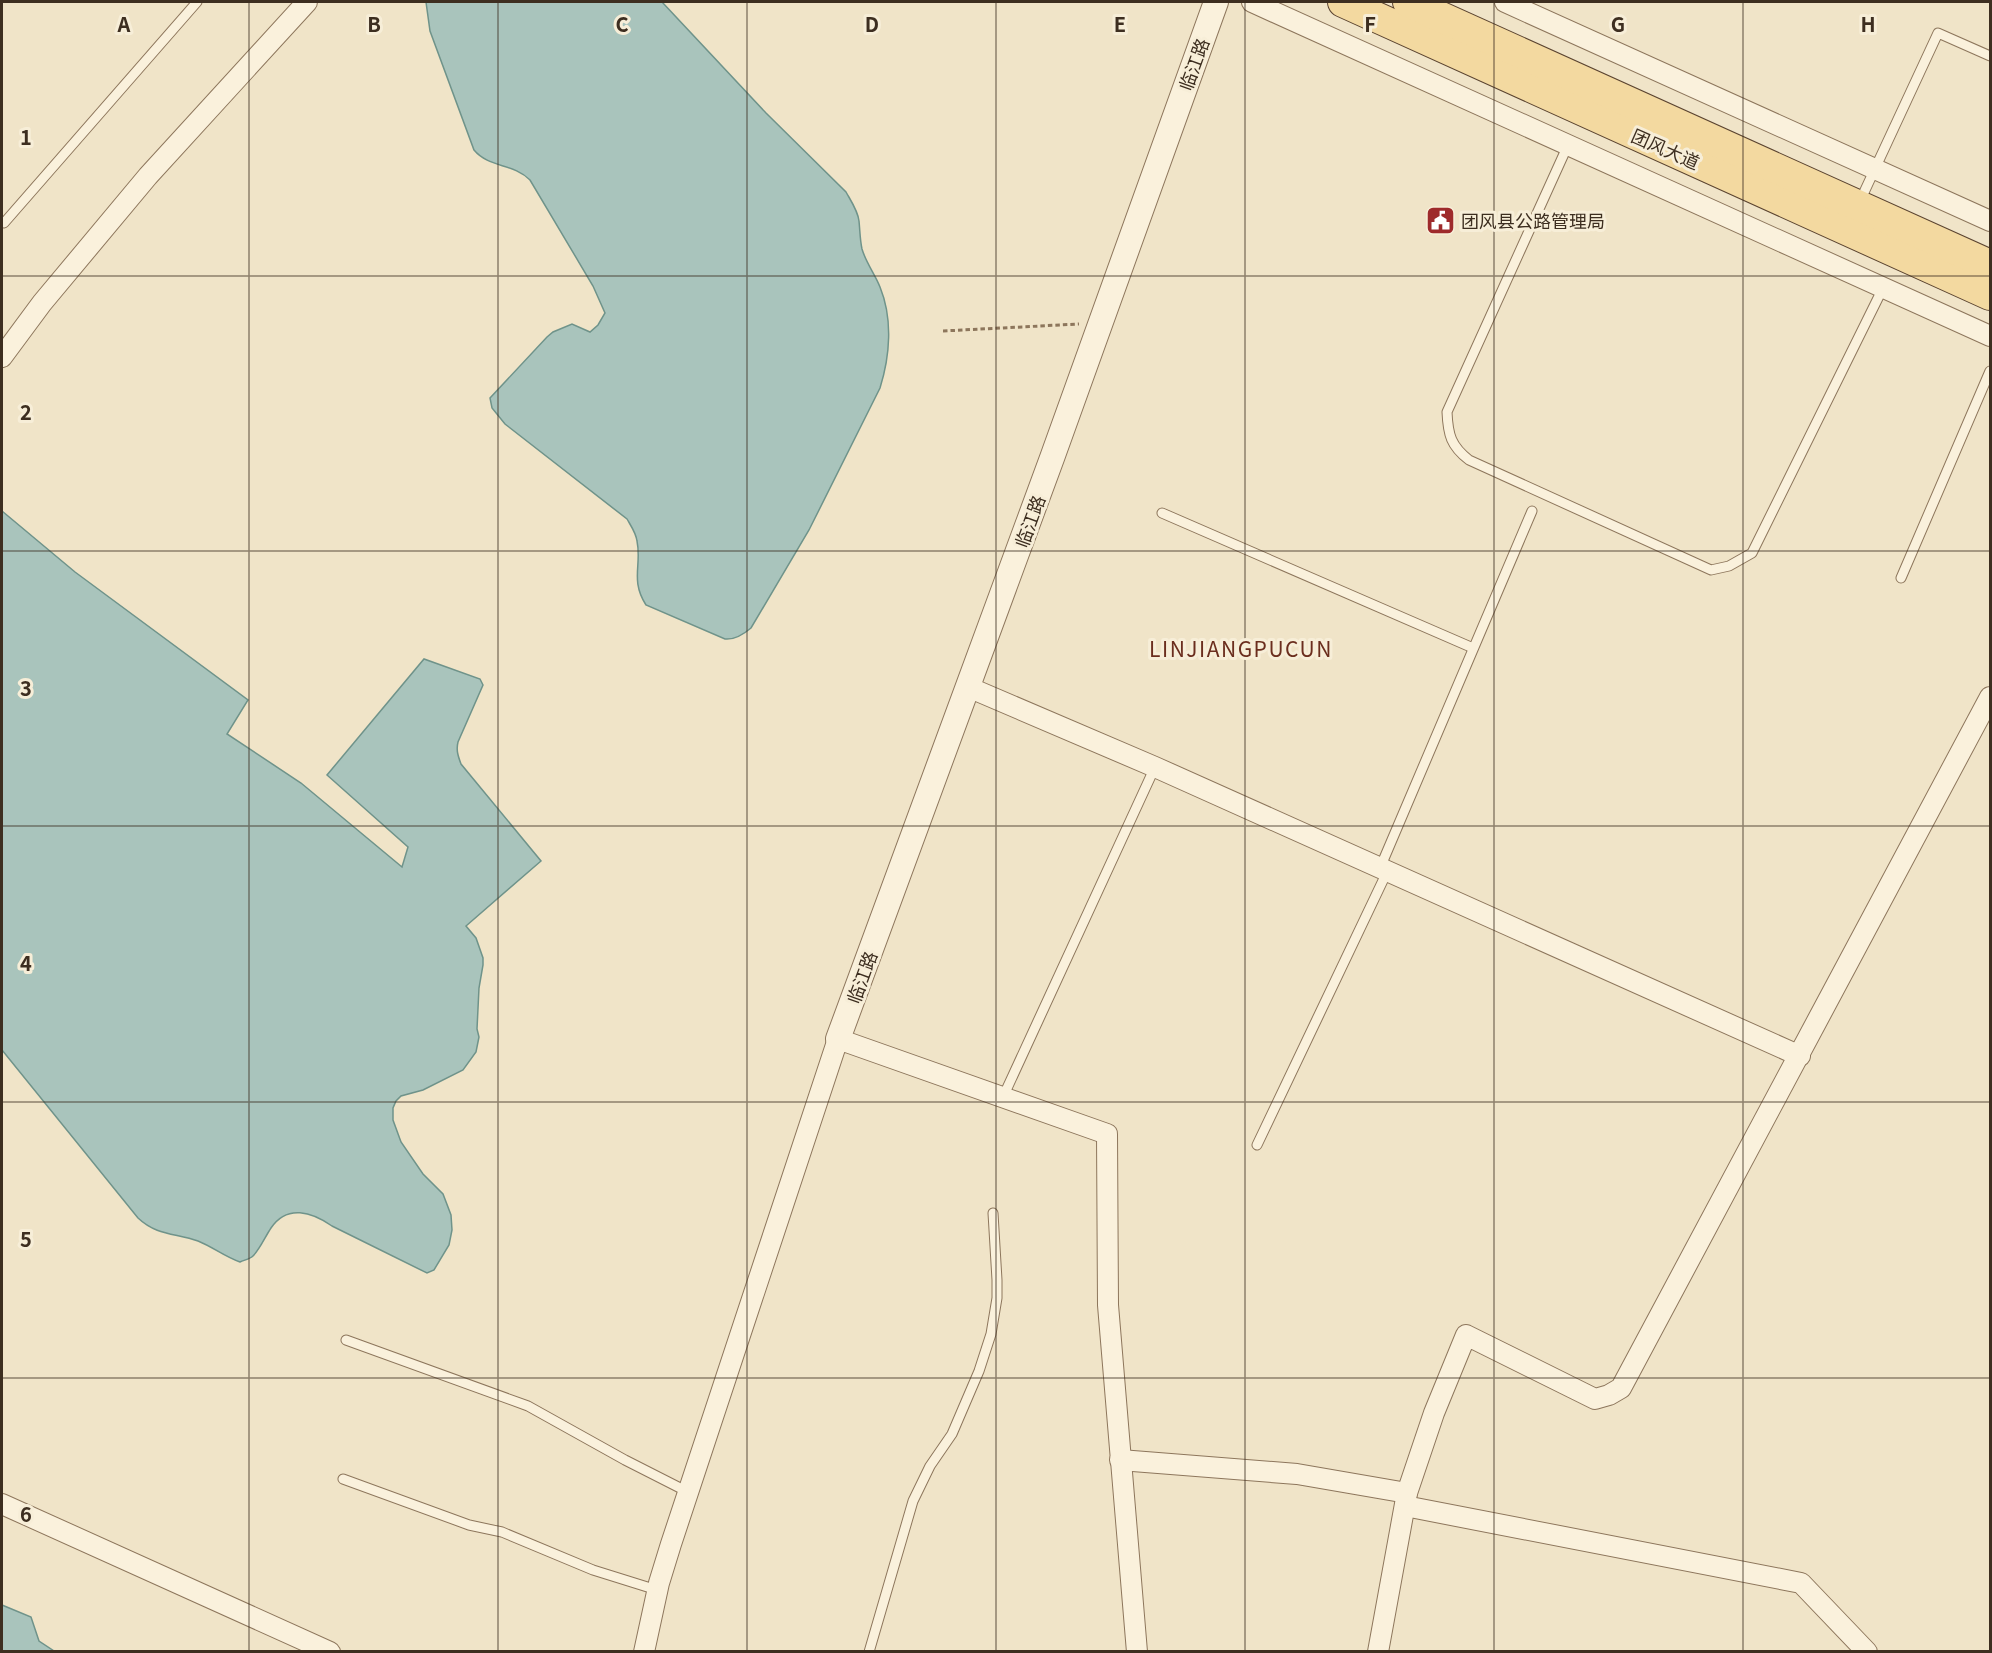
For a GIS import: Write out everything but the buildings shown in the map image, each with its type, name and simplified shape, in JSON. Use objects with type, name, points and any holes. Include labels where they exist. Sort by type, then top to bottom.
[{"type":"main road","name":"团风大道","points":[[1343,2],[1990,295]]},
{"type":"main road","name":"团风大道","points":[[1408,2],[1990,265]]},
{"type":"street","points":[[2,357],[94,239],[305,2]]},
{"type":"street","name":"临江路","points":[[838,1039],[1216,2]]},
{"type":"street","points":[[1252,2],[1990,336]]},
{"type":"street","points":[[1505,2],[1990,221]]},
{"type":"street","points":[[968,687],[1155,767],[1800,1056]]},
{"type":"street","points":[[1378,1652],[1406,1500],[1434,1413],[1466,1335],[1595,1398],[1609,1395],[1621,1388],[1990,697]]},
{"type":"street","points":[[644,1652],[657,1590],[688,1492],[838,1039],[1107,1134],[1108,1305],[1137,1652]]},
{"type":"street","points":[[1120,1460],[1297,1474],[1406,1500],[1801,1582],[1867,1652]]},
{"type":"street","points":[[2,1504],[330,1652]]},
{"type":"lane","points":[[4,223],[197,2]]},
{"type":"lane","points":[[1858,206],[1938,33],[1990,56]]},
{"type":"lane","points":[[1568,145],[1446,412],[1448,430],[1457,451],[1469,460],[1711,570],[1729,566],[1752,553],[1883,288]]},
{"type":"lane","points":[[1901,578],[1990,371]]},
{"type":"lane","points":[[1257,1145],[1384,870],[1473,648],[1532,511]]},
{"type":"lane","points":[[1162,513],[1473,648]]},
{"type":"lane","points":[[1003,1097],[1155,767]]},
{"type":"lane","points":[[869,1652],[913,1501],[930,1466],[952,1434],[989,1344],[997,1298],[993,1213]]},
{"type":"lane","points":[[346,1340],[528,1406],[688,1492]]},
{"type":"lane","points":[[343,1479],[469,1525],[502,1532],[593,1570],[657,1590]]},
{"type":"path","points":[[943,331],[1071,323],[1100,325]]},
{"type":"water","points":[[426,2],[662,2],[766,113],[846,192],[854,206],[858,217],[862,249],[880,287],[887,312],[888,350],[880,388],[809,530],[751,628],[739,636],[725,639],[646,605],[637,580],[636,538],[627,519],[505,424],[492,408],[490,398],[547,337],[572,324],[590,332],[598,325],[605,313],[593,286],[530,180],[516,171],[487,160],[474,150],[430,31]]},
{"type":"water","points":[[2,511],[75,572],[248,700],[227,734],[301,783],[402,867],[408,847],[327,775],[424,659],[480,679],[483,685],[458,742],[457,750],[461,764],[541,861],[466,926],[476,938],[483,958],[479,988],[477,1029],[479,1037],[476,1052],[463,1070],[423,1090],[401,1096],[393,1108],[393,1120],[401,1142],[423,1174],[443,1194],[451,1215],[452,1230],[449,1245],[434,1270],[427,1273],[308,1214],[292,1213],[277,1220],[253,1256],[240,1262],[198,1241],[152,1228],[138,1218],[2,1050]]},
{"type":"water","points":[[2,1605],[31,1617],[39,1641],[54,1651],[2,1651]]},
{"type":"place","name":"团风县公路管理局","points":[[1440,220]]},
{"type":"district","name":"LINJIANGPUCUN","points":[[1241,648]]}]
